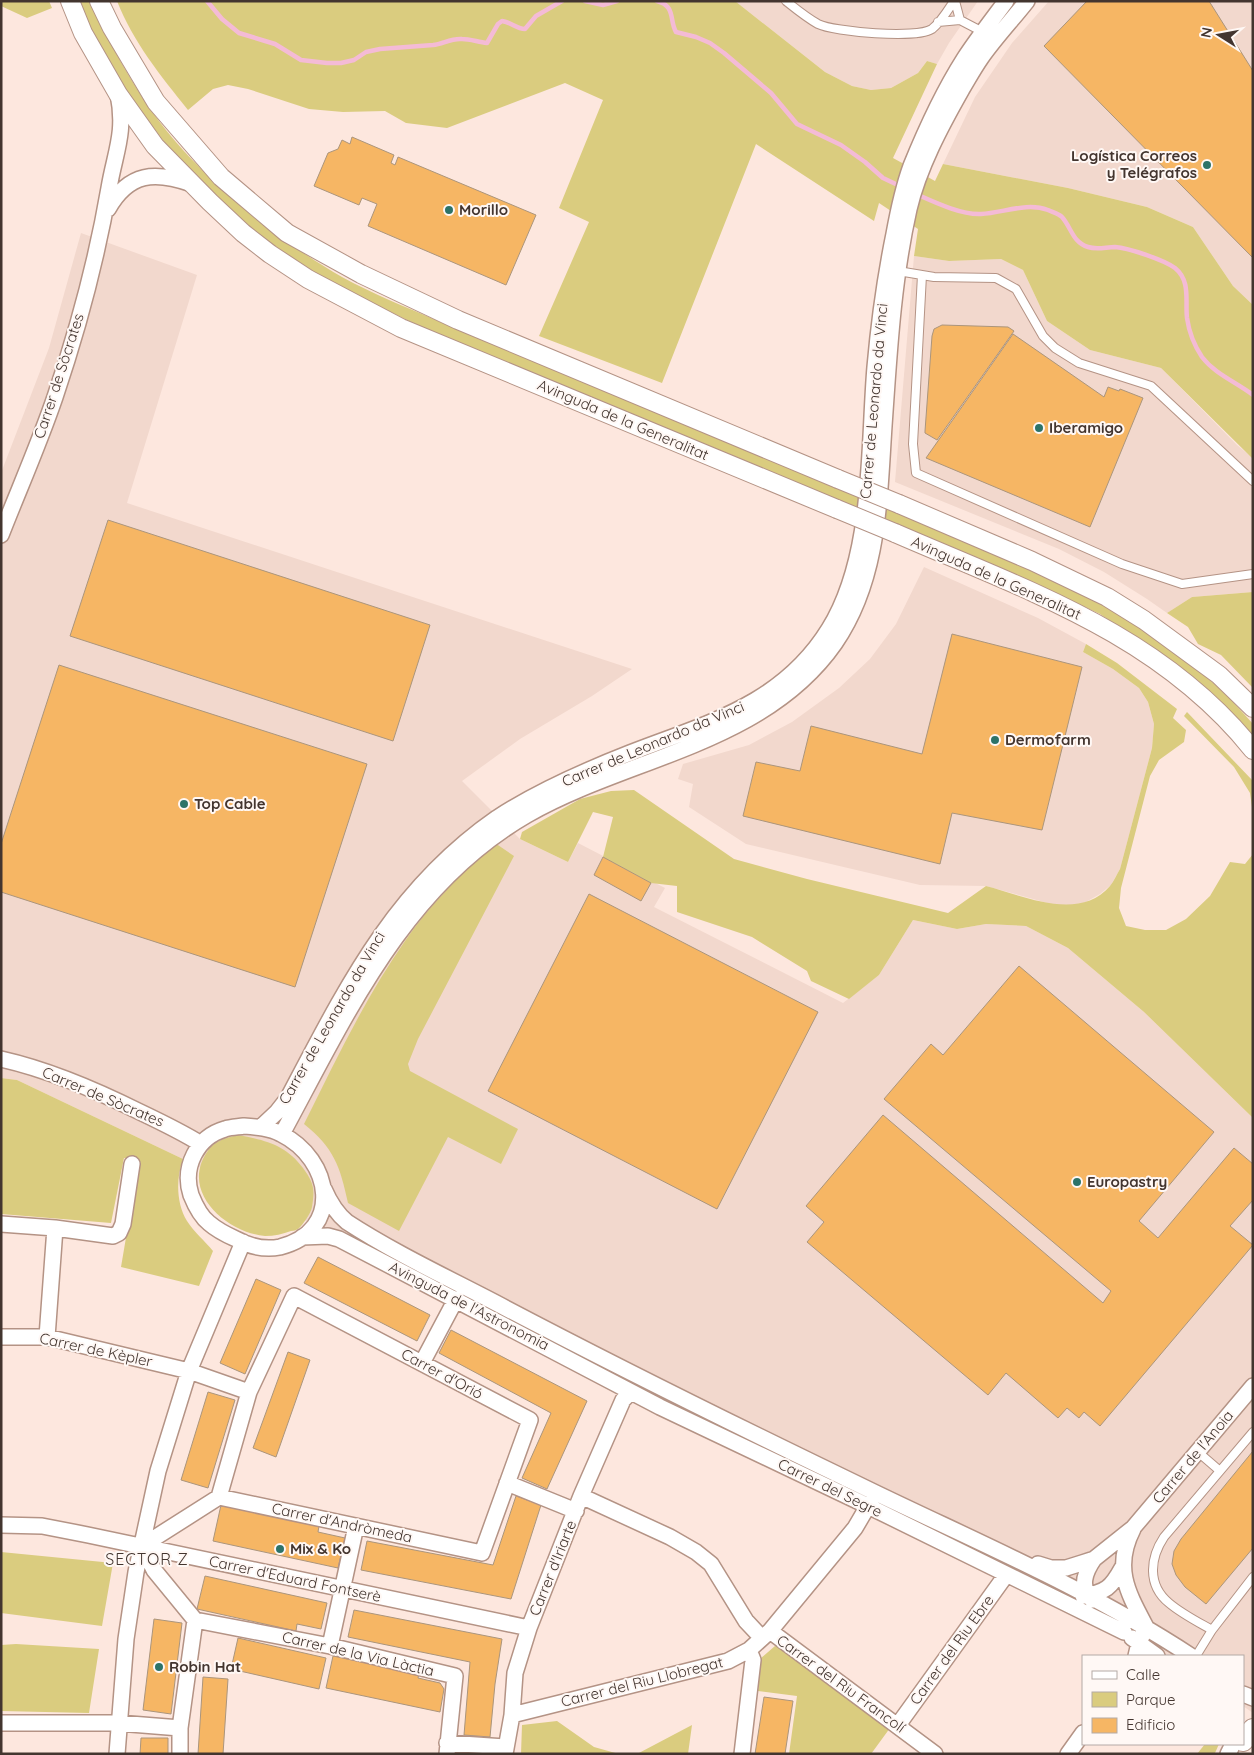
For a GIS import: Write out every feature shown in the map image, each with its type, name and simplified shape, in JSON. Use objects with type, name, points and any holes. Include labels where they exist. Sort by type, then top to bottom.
[{"type":"main road","points":[[1244,1740],[1253,1729]]},
{"type":"main road","points":[[1230,1754],[1239,1745]]},
{"type":"street","name":"Avinguda de la Generalitat","points":[[70,1],[83,33],[118,94],[155,146],[243,233],[270,254],[308,279],[400,328],[895,533],[1093,620],[1132,643],[1164,666],[1204,699],[1241,735],[1253,750]]},
{"type":"street","name":"Avinguda de la Generalitat","points":[[99,1],[112,28],[156,102],[221,177],[287,233],[360,274],[458,320],[899,504],[1032,561],[1107,597],[1144,620],[1220,675],[1253,708]]},
{"type":"street","points":[[915,171],[944,93],[966,57],[1006,1]]},
{"type":"street","points":[[915,171],[979,60],[1027,1]]},
{"type":"street","name":"Carrer de Sòcrates","points":[[1,535],[54,399],[70,352],[106,212],[109,186],[120,138],[118,94]]},
{"type":"street","name":"Carrer de Leonardo da Vinci","points":[[261,1127],[288,1098],[345,990],[377,940],[410,896],[462,845],[497,818],[563,781],[631,752],[702,727],[740,710],[763,696],[787,677],[810,654],[828,630],[844,601],[852,579],[861,542],[880,315],[915,171]]},
{"type":"street","name":"Carrer de Sòcrates","points":[[106,212],[122,189],[135,181],[147,177],[174,178],[192,184]]},
{"type":"street","name":"Carrer de Leonardo da Vinci","points":[[282,1134],[350,1009],[390,944],[406,922],[438,886],[486,843],[524,816],[566,794],[724,732],[751,718],[776,702],[801,682],[835,643],[860,597],[874,547],[901,225]]},
{"type":"street","name":"Carrer de Sòcrates","points":[[1,1059],[42,1070],[97,1091],[180,1131],[201,1144]]},
{"type":"street","points":[[244,1126],[261,1127],[282,1134],[305,1152],[313,1161],[321,1177],[324,1189],[324,1206],[320,1218],[313,1229],[302,1237],[292,1243],[277,1247],[261,1248],[243,1242],[208,1223],[195,1206],[188,1185],[190,1163],[198,1147],[209,1136],[225,1129],[244,1126]]},
{"type":"street","points":[[1,1224],[55,1228],[113,1236],[119,1233],[123,1224],[132,1164]]},
{"type":"street","name":"Avinguda de l'Astronomia","points":[[324,1189],[331,1204],[339,1214],[356,1228],[522,1317],[617,1365]]},
{"type":"street","points":[[47,1337],[55,1228]]},
{"type":"street","name":"Avinguda de l'Astronomia","points":[[302,1237],[328,1236],[339,1239],[606,1377],[631,1392]]},
{"type":"street","points":[[117,1754],[126,1639],[142,1546],[158,1471],[189,1371],[243,1242]]},
{"type":"street","name":"Carrer d'Orió","points":[[249,1392],[294,1296],[530,1420],[507,1484]]},
{"type":"street","points":[[422,1363],[456,1299]]},
{"type":"street","name":"Carrer de Kèpler","points":[[1,1337],[47,1337],[189,1371],[249,1392]]},
{"type":"street","name":"Carrer del Segre","points":[[617,1365],[764,1440],[1006,1575],[1124,1632]]},
{"type":"street","name":"Carrer de l'Anoia","points":[[1094,1559],[1133,1528],[1253,1386]]},
{"type":"street","points":[[142,1546],[219,1498],[249,1392]]},
{"type":"street","name":"Carrer del Segre","points":[[631,1392],[872,1500],[1012,1557],[1146,1627],[1189,1655]]},
{"type":"street","name":"Carrer d'Iriarte","points":[[505,1750],[512,1715],[515,1673],[529,1628],[623,1400],[631,1392]]},
{"type":"street","points":[[507,1484],[576,1511]]},
{"type":"street","name":"Carrer d'Andròmeda","points":[[219,1498],[482,1553],[507,1484]]},
{"type":"street","name":"Carrer del Riu Francolí","points":[[582,1496],[670,1537],[696,1552],[712,1564],[746,1622],[898,1725],[935,1754]]},
{"type":"street","name":"Carrer del Riu Llobregat","points":[[512,1715],[728,1661],[749,1650],[766,1635],[855,1528],[872,1500]]},
{"type":"street","name":"Carrer d'Eduard Fontserè","points":[[1,1525],[42,1526],[529,1628]]},
{"type":"street","points":[[330,1646],[356,1526]]},
{"type":"street","name":"Carrer de l'Anoia","points":[[1122,1568],[1128,1539],[1133,1528]]},
{"type":"street","points":[[142,1546],[154,1570],[190,1614],[180,1728],[180,1754]]},
{"type":"street","name":"Carrer del Segre","points":[[1012,1557],[1051,1568],[1066,1568],[1094,1559]]},
{"type":"street","points":[[1087,1595],[1084,1583],[1086,1571],[1094,1559]]},
{"type":"street","points":[[1122,1568],[1128,1590],[1146,1627],[1137,1650]]},
{"type":"street","name":"Carrer del Segre","points":[[1029,1586],[1070,1596],[1100,1593],[1116,1579],[1122,1568]]},
{"type":"street","name":"Carrer del Riu Ebre","points":[[898,1725],[1006,1575]]},
{"type":"street","name":"Carrer del Segre","points":[[1087,1595],[1124,1632],[1137,1650],[1154,1655]]},
{"type":"street","name":"Carrer de la Via Làctia","points":[[190,1614],[455,1676],[447,1749]]},
{"type":"street","points":[[742,1754],[753,1660],[749,1650]]},
{"type":"street","points":[[1,1723],[118,1723],[180,1728]]},
{"type":"street","points":[[1068,1754],[1082,1734]]},
{"type":"street","points":[[447,1749],[505,1750]]},
{"type":"lane","points":[[786,1],[819,24],[871,33],[919,33],[932,29],[947,13],[954,1]]},
{"type":"lane","points":[[954,1],[960,20]]},
{"type":"lane","points":[[938,22],[960,20],[983,32]]},
{"type":"lane","points":[[898,271],[922,275],[996,278],[1016,289],[1043,336],[1056,348],[1079,363],[1151,386],[1253,481]]},
{"type":"lane","points":[[922,275],[913,444],[916,473],[1122,564],[1182,584],[1253,574]]},
{"type":"lane","points":[[1212,1630],[1168,1603],[1158,1590],[1153,1575],[1153,1559],[1157,1547],[1164,1537],[1253,1432]]},
{"type":"lane","points":[[1198,1452],[1220,1471]]},
{"type":"lane","points":[[1197,1655],[1212,1630],[1253,1577]]},
{"type":"shaded area","points":[[735,1],[978,1],[937,64],[927,61],[918,73],[891,88],[871,90],[852,86],[825,72]]},
{"type":"shaded area","points":[[1049,1],[1253,2],[1253,305],[1233,286],[1193,227],[1147,207],[1068,188],[943,164],[975,97],[1012,43]]},
{"type":"shaded area","points":[[81,233],[197,275],[127,503],[632,669],[592,696],[520,739],[462,781],[520,839],[568,862],[578,843],[665,888],[654,907],[843,1003],[879,975],[913,920],[957,929],[986,924],[1026,926],[1068,948],[1144,1012],[1253,1118],[1253,1713],[1244,1707],[1244,1655],[1165,1655],[1072,1593],[587,1363],[183,1159],[17,1080],[1,1078],[1,473],[49,348]]},
{"type":"shaded area","points":[[914,256],[949,261],[1001,259],[1023,270],[1047,321],[1090,350],[1161,368],[1237,445],[1253,458],[1253,592],[1192,597],[1167,613],[1104,572],[1059,549],[895,482]]},
{"type":"shaded area","points":[[924,567],[1038,618],[1086,644],[1083,652],[1113,669],[1139,688],[1148,702],[1154,724],[1152,748],[1120,869],[1111,885],[1084,903],[1069,906],[1051,904],[986,886],[920,885],[746,844],[689,807],[693,784],[678,779],[683,764],[749,745],[792,722],[839,688],[870,659],[896,624]]},
{"type":"green space","points":[[1,1],[49,1],[52,8],[27,18],[1,6]]},
{"type":"green space","points":[[78,1],[90,1],[112,46],[137,89],[156,117],[194,162],[241,206],[317,262],[378,295],[1070,587],[1139,626],[1194,666],[1223,692],[1253,724],[1253,739],[1184,671],[1100,614],[991,564],[417,325],[308,269],[261,237],[174,155],[122,86],[97,42]]},
{"type":"green space","points":[[117,1],[735,1],[825,72],[852,86],[871,90],[891,88],[918,73],[927,61],[937,64],[893,158],[935,181],[943,164],[1068,188],[1147,207],[1193,227],[1233,286],[1253,305],[1253,459],[1161,368],[1090,350],[1047,321],[1023,270],[1001,259],[949,261],[914,256],[918,229],[879,203],[874,221],[756,144],[662,383],[539,336],[589,222],[559,208],[603,100],[565,83],[447,128],[406,123],[385,111],[343,112],[309,109],[248,89],[228,85],[213,89],[188,110],[139,45]]},
{"type":"green space","points":[[1253,592],[1253,688],[1221,655],[1198,644],[1188,627],[1167,613],[1192,597]]},
{"type":"green space","points":[[1086,644],[1117,663],[1177,709],[1173,718],[1186,730],[1184,742],[1159,760],[1150,776],[1121,888],[1119,908],[1126,926],[1145,930],[1166,930],[1186,919],[1210,896],[1230,862],[1245,864],[1253,854],[1253,1118],[1144,1012],[1068,948],[1026,926],[986,924],[957,929],[913,920],[879,975],[849,999],[811,981],[807,971],[752,937],[677,912],[677,886],[651,883],[603,857],[613,817],[593,812],[568,862],[520,839],[522,832],[580,799],[611,791],[634,790],[734,859],[807,879],[948,913],[986,886],[1051,903],[1083,903],[1097,897],[1110,886],[1120,869],[1152,748],[1154,724],[1148,702],[1139,688],[1113,669],[1083,652]]},
{"type":"green space","points":[[1187,712],[1253,781],[1253,814],[1250,793],[1234,767],[1184,716]]},
{"type":"green space","points":[[492,841],[514,856],[418,1039],[408,1064],[410,1071],[518,1129],[501,1164],[448,1137],[399,1231],[348,1203],[342,1178],[329,1150],[304,1124],[351,1031],[390,963],[414,928]]},
{"type":"green space","points":[[1,1078],[17,1080],[183,1159],[179,1174],[178,1190],[183,1214],[213,1251],[199,1286],[121,1267],[139,1161],[124,1158],[111,1223],[1,1214]]},
{"type":"green space","points":[[238,1135],[257,1139],[282,1149],[296,1160],[307,1173],[313,1186],[312,1207],[307,1219],[298,1229],[272,1236],[252,1234],[239,1229],[227,1221],[207,1202],[201,1190],[199,1177],[203,1159],[209,1149],[216,1143],[225,1138]]},
{"type":"green space","points":[[1,1552],[113,1563],[102,1626],[1,1613]]},
{"type":"green space","points":[[16,1644],[99,1649],[89,1713],[1,1711],[1,1645]]},
{"type":"green space","points":[[775,1646],[782,1648],[890,1728],[871,1754],[789,1754],[797,1696],[758,1691],[761,1658]]},
{"type":"green space","points":[[557,1721],[594,1747],[619,1754],[521,1754],[522,1725]]},
{"type":"green space","points":[[692,1725],[688,1754],[637,1754]]},
{"type":"green space","points":[[1204,1745],[1219,1745],[1215,1753],[1197,1754]]},
{"type":"building","name":"Logística Correos y Telégrafos","points":[[1087,1],[1209,1],[1253,71],[1253,258],[1044,46]]},
{"type":"building","name":"Morillo","points":[[352,137],[394,155],[391,163],[395,165],[398,157],[536,215],[506,285],[368,226],[377,204],[362,198],[359,205],[314,186],[328,153],[338,149],[342,140],[350,144]]},
{"type":"building","points":[[942,325],[1008,327],[1014,331],[937,440],[925,433],[925,431],[932,336],[934,329]]},
{"type":"building","name":"Iberamigo","points":[[1013,334],[1104,397],[1108,387],[1119,391],[1120,389],[1143,398],[1090,527],[926,458]]},
{"type":"building","points":[[108,520],[430,625],[393,741],[70,636]]},
{"type":"building","name":"Dermofarm","points":[[952,634],[1082,667],[1042,830],[952,813],[940,864],[743,816],[756,762],[800,771],[811,726],[922,754]]},
{"type":"building","name":"Top Cable","points":[[59,665],[367,764],[295,987],[1,892],[1,844]]},
{"type":"building","points":[[603,857],[651,883],[641,901],[594,875]]},
{"type":"building","points":[[589,894],[818,1012],[717,1209],[488,1091]]},
{"type":"building","name":"Europastry","points":[[1019,966],[1214,1132],[1139,1221],[1158,1238],[1234,1148],[1253,1164],[1253,1200],[1230,1226],[1253,1245],[1100,1426],[1084,1412],[1079,1418],[1067,1408],[1058,1418],[1006,1373],[988,1395],[807,1242],[824,1222],[806,1206],[883,1115],[1103,1303],[1111,1291],[884,1099],[931,1044],[943,1055]]},
{"type":"building","points":[[318,1257],[430,1315],[417,1341],[304,1283]]},
{"type":"building","points":[[256,1279],[281,1290],[245,1374],[220,1363]]},
{"type":"building","points":[[451,1330],[587,1401],[547,1489],[522,1478],[551,1413],[439,1353]]},
{"type":"building","points":[[288,1352],[310,1360],[276,1457],[253,1448]]},
{"type":"building","points":[[208,1392],[235,1400],[208,1488],[181,1480]]},
{"type":"building","points":[[1253,1451],[1253,1548],[1206,1604],[1185,1587],[1176,1575],[1172,1564],[1174,1551],[1181,1539]]},
{"type":"building","points":[[516,1496],[541,1505],[511,1599],[361,1570],[367,1541],[493,1565]]},
{"type":"building","points":[[221,1505],[319,1526],[318,1532],[345,1538],[338,1568],[213,1541]]},
{"type":"building","points":[[205,1576],[327,1603],[321,1629],[297,1624],[296,1631],[197,1609]]},
{"type":"building","points":[[354,1610],[502,1639],[490,1737],[464,1735],[470,1662],[348,1637]]},
{"type":"building","points":[[154,1619],[182,1623],[171,1714],[143,1710]]},
{"type":"building","points":[[238,1638],[326,1658],[319,1689],[231,1669]]},
{"type":"building","points":[[333,1656],[419,1674],[418,1678],[440,1683],[444,1689],[440,1712],[326,1688]]},
{"type":"building","points":[[203,1677],[228,1679],[223,1754],[198,1754]]},
{"type":"building","points":[[764,1697],[793,1701],[785,1754],[755,1754]]},
{"type":"building","points":[[141,1738],[168,1738],[168,1754],[140,1754]]},
{"type":"waterway","points":[[207,1],[222,19],[239,33],[275,44],[301,60],[327,63],[341,63],[354,60],[366,52],[380,49],[433,45],[454,39],[487,43],[498,24],[502,21],[525,29],[536,16],[562,1]]},
{"type":"waterway","points":[[585,1],[603,5],[617,1]]},
{"type":"waterway","points":[[657,1],[663,3],[670,10],[676,32],[710,43],[724,53],[771,93],[797,124],[841,145],[883,178],[902,187]]},
{"type":"waterway","points":[[916,194],[948,207],[973,214],[1023,207],[1048,210],[1062,217],[1083,245],[1095,248],[1115,247],[1129,250],[1170,265],[1180,273],[1183,279],[1189,328],[1194,343],[1202,357],[1219,373],[1253,395]]},
{"type":"place","name":"Logística Correos y Telégrafos","points":[[1207,165]]},
{"type":"place","name":"Morillo","points":[[449,210]]},
{"type":"place","name":"Iberamigo","points":[[1039,428]]},
{"type":"place","name":"Dermofarm","points":[[995,740]]},
{"type":"place","name":"Top Cable","points":[[184,804]]},
{"type":"place","name":"Europastry","points":[[1077,1182]]},
{"type":"place","name":"Mix & Ko","points":[[280,1549]]},
{"type":"place","name":"Robin Hat","points":[[159,1667]]},
{"type":"district","name":"SECTOR Z","points":[[147,1559]]}]
